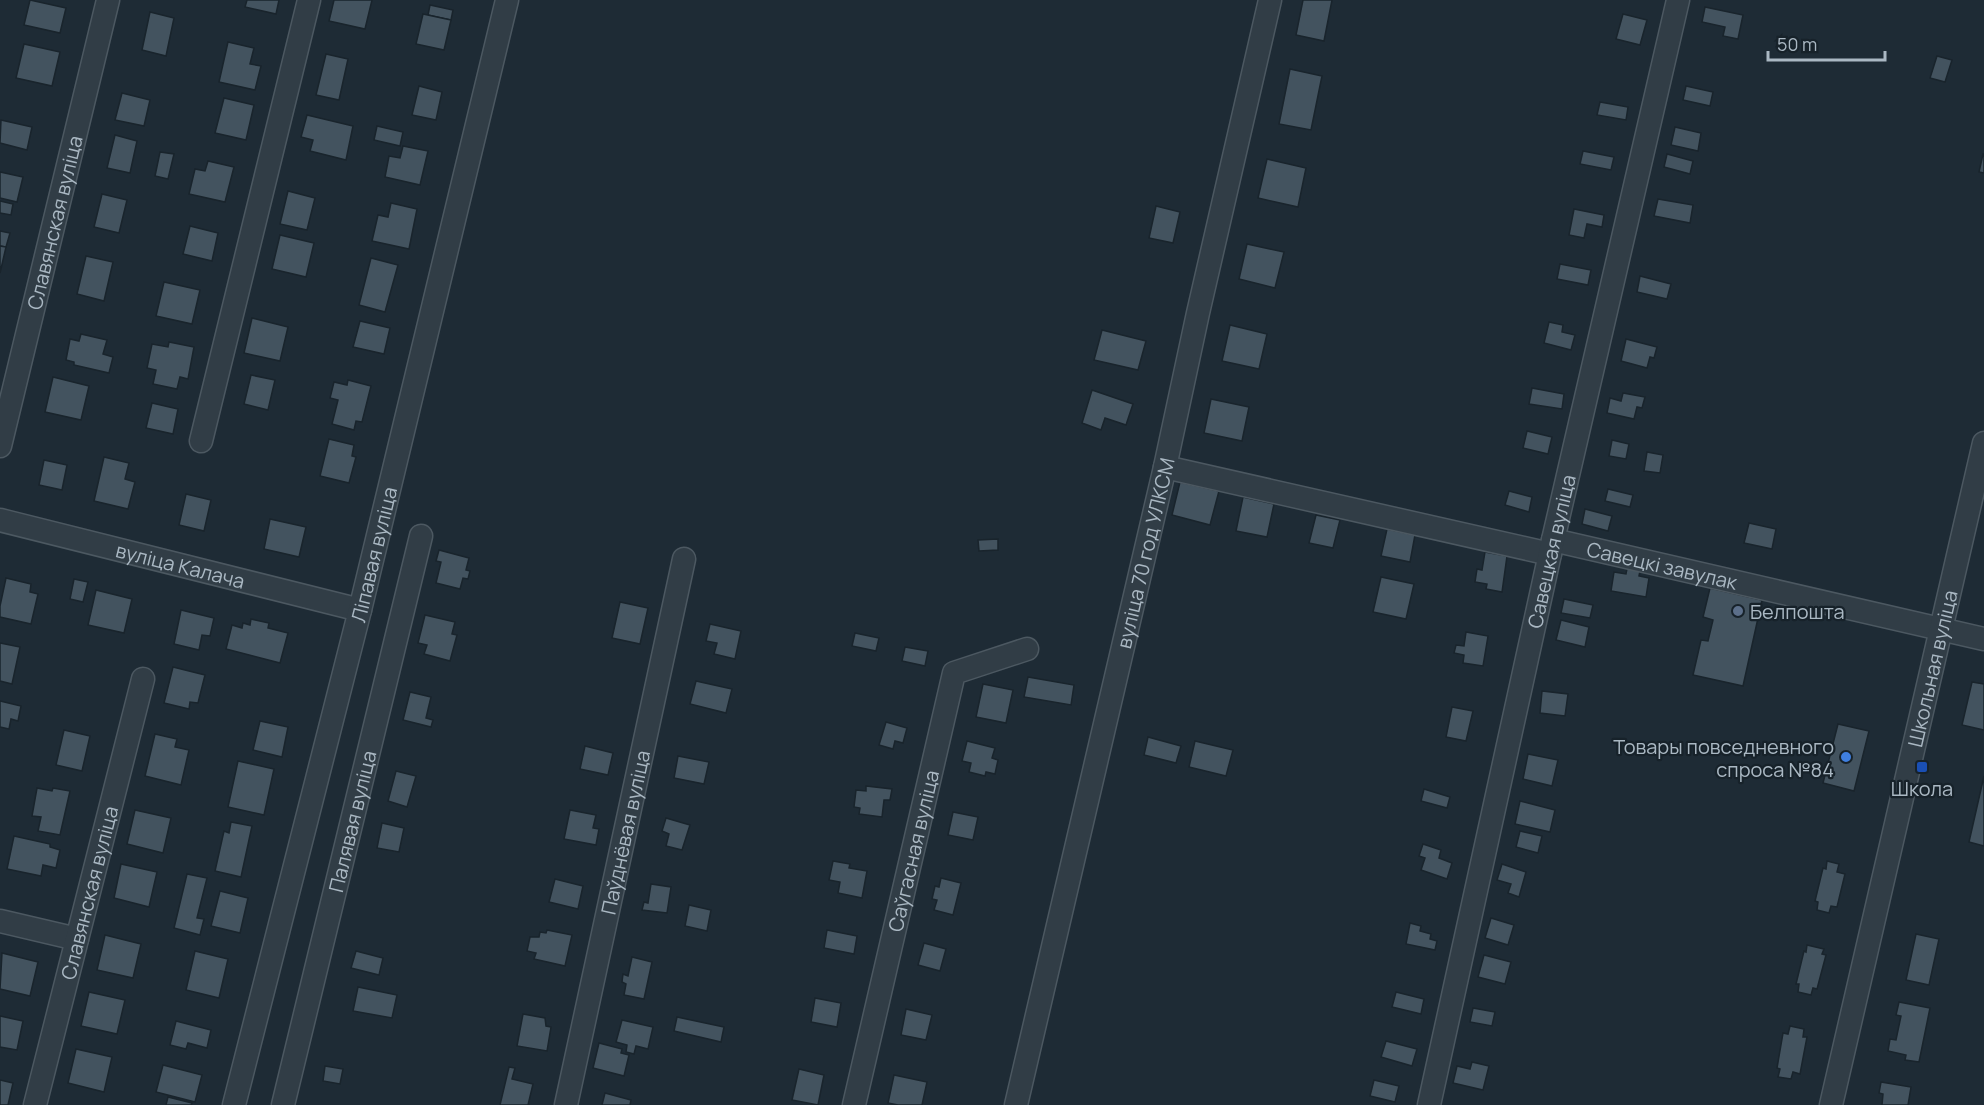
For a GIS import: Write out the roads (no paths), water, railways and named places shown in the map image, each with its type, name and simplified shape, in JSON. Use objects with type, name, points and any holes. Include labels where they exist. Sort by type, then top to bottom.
[{"type":"street","name":"Славянская вуліца","points":[[0,446],[108,0]]},
{"type":"street","points":[[201,441],[309,0]]},
{"type":"street","name":"Ліпавая вуліца","points":[[234,1105],[360,610],[507,0]]},
{"type":"street","name":"вуліца 70 год УЛКСМ","points":[[1016,1105],[1165,467],[1270,0]]},
{"type":"street","name":"Савецкая вуліца","points":[[1430,1105],[1551,547],[1678,0]]},
{"type":"street","name":"Школьная вуліца","points":[[1831,1105],[1984,443]]},
{"type":"street","name":"Савецкі завулак","points":[[1165,467],[1941,628],[1984,639]]},
{"type":"street","name":"вуліца Калача","points":[[0,520],[360,610]]},
{"type":"street","name":"Палявая вуліца","points":[[283,1105],[421,536]]},
{"type":"street","name":"Паўднёвая вуліца","points":[[566,1105],[684,559]]},
{"type":"street","name":"Саўгасная вуліца","points":[[854,1105],[954,673],[1027,649]]},
{"type":"street","name":"Славянская вуліца","points":[[35,1105],[143,679]]},
{"type":"street","points":[[0,921],[77,939]]},
{"type":"place","name":"Белпошта","points":[[1738,611]]},
{"type":"place","name":"Товары повседневного спроса №84","points":[[1846,757]]},
{"type":"place","name":"Школа","points":[[1922,767]]}]
